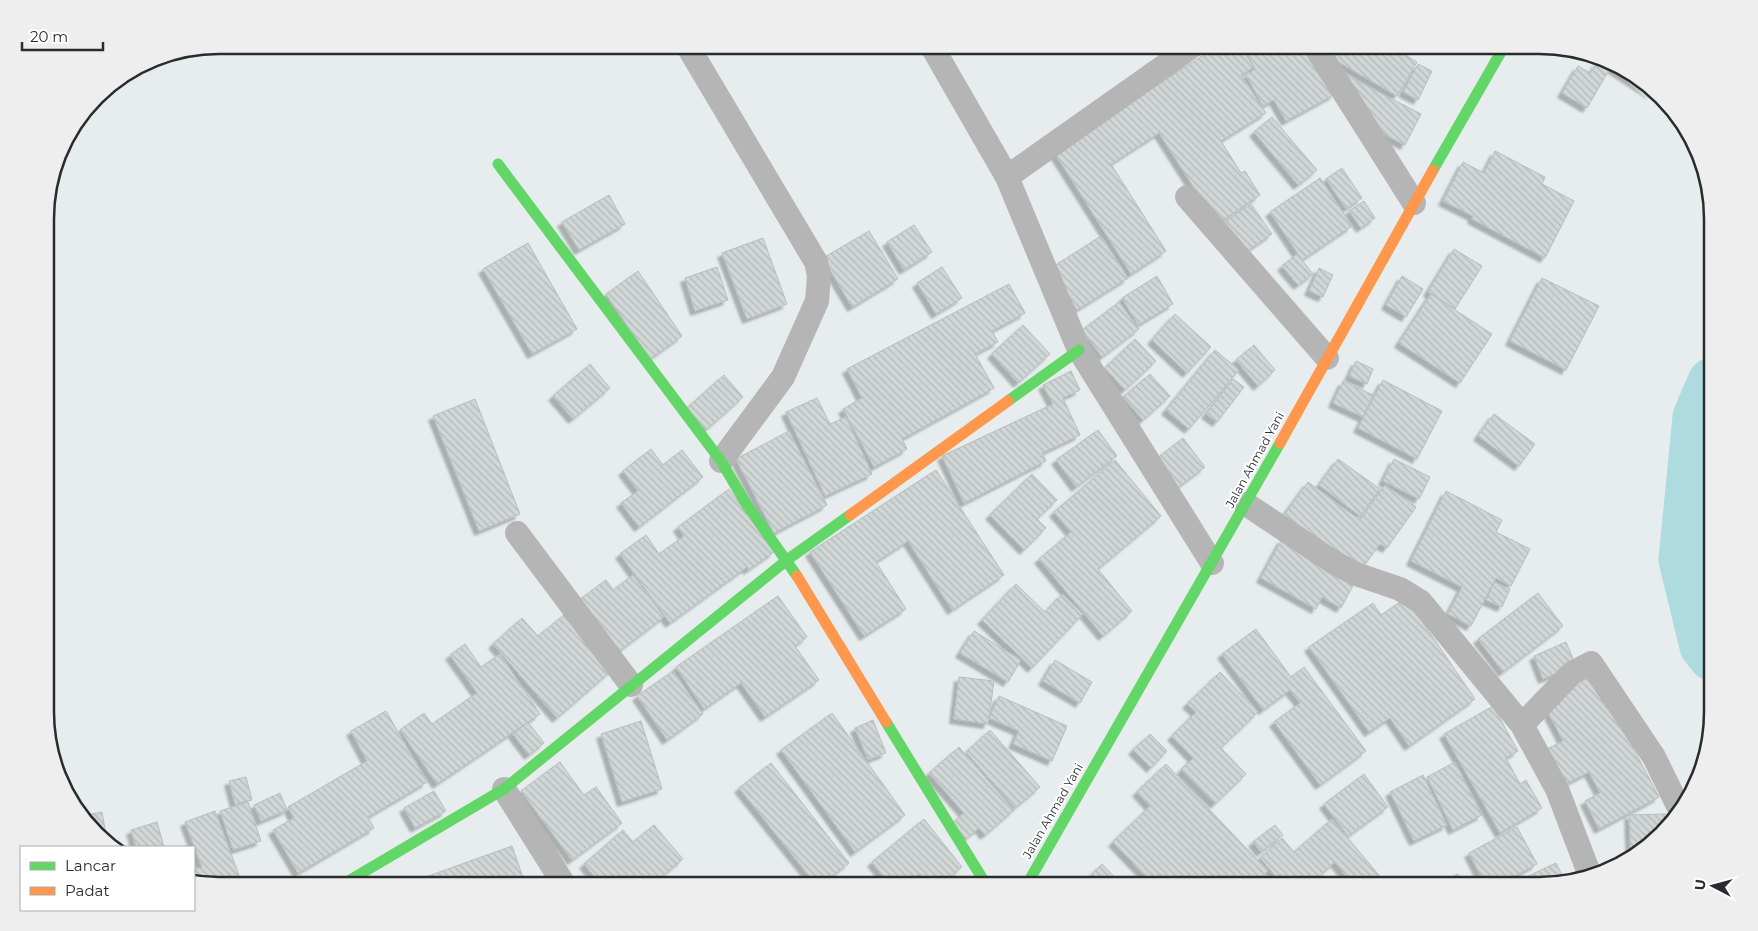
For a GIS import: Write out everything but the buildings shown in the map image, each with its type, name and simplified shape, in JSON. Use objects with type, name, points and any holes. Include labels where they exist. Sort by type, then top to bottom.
[{"type":"main road","name":"Jalan Ahmad Yani","points":[[1031,877],[1246,504],[1414,202],[1500,54]]},
{"type":"main road","points":[[498,164],[720,461],[745,502],[787,560],[981,877]]},
{"type":"main road","points":[[355,877],[504,789],[787,560],[1079,350]]},
{"type":"street","points":[[692,54],[816,262],[819,276],[817,301],[783,377],[720,461]]},
{"type":"street","points":[[936,54],[1007,177],[1079,350],[1212,563]]},
{"type":"street","points":[[1007,177],[1181,54]]},
{"type":"street","points":[[1320,54],[1414,202]]},
{"type":"street","points":[[1187,197],[1327,358]]},
{"type":"street","points":[[1246,504],[1333,562],[1356,574],[1400,589],[1422,602],[1522,725],[1557,790],[1588,870]]},
{"type":"street","points":[[517,533],[631,685]]},
{"type":"street","points":[[1522,725],[1572,673],[1591,663],[1654,757],[1677,803]]},
{"type":"street","points":[[504,789],[559,877]]},
{"type":"waterway","points":[[1704,401],[1697,417],[1683,560],[1704,646]]},
{"type":"traffic: fast","points":[[1433,170],[1500,54]]},
{"type":"traffic: fast","points":[[498,164],[721,461],[745,502],[797,576]]},
{"type":"traffic: fast","points":[[1008,401],[1079,350]]},
{"type":"traffic: fast","points":[[1031,877],[1280,443]]},
{"type":"traffic: fast","points":[[355,877],[504,789],[787,560],[850,515]]},
{"type":"traffic: fast","points":[[886,722],[981,877]]},
{"type":"traffic: slow","points":[[1280,443],[1433,170]]},
{"type":"traffic: slow","points":[[850,515],[1008,401]]},
{"type":"traffic: slow","points":[[797,576],[886,722]]}]
